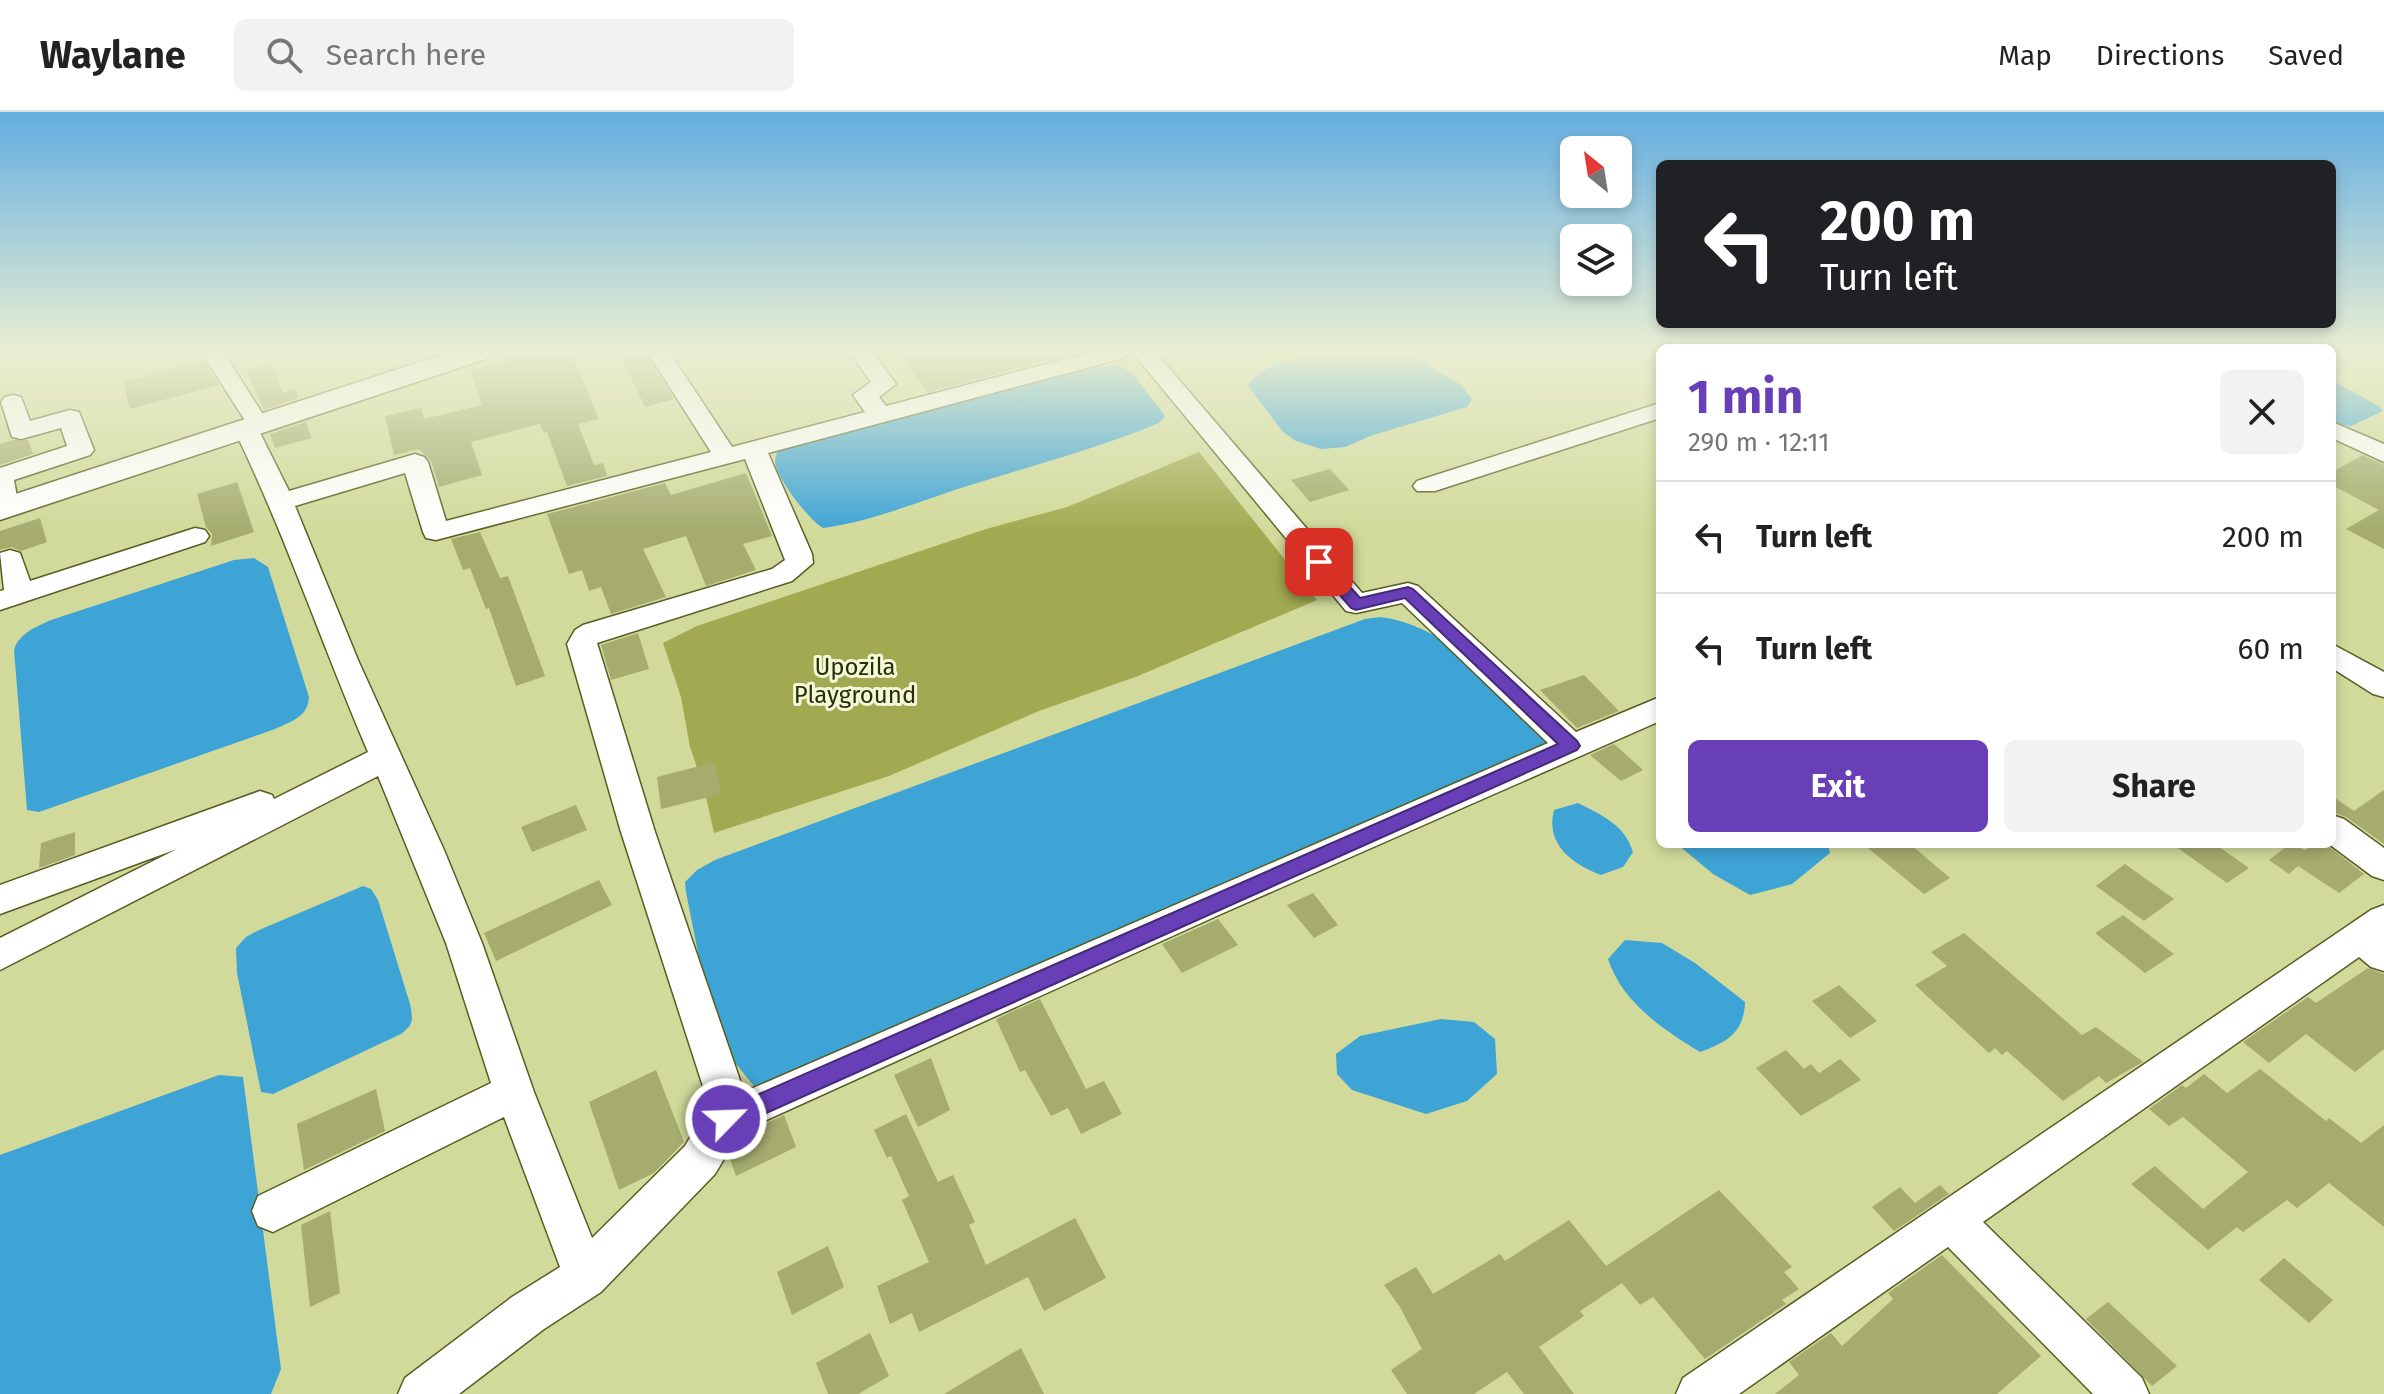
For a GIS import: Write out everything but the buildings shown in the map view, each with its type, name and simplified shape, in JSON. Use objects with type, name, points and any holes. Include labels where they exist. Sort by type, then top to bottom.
[{"type":"main road","points":[[249,422],[275,413]]},
{"type":"main road","points":[[1,502],[279,413]]},
{"type":"street","points":[[1,502],[0,476],[81,450],[70,417],[21,432],[16,413]]},
{"type":"street","points":[[244,413],[464,943],[514,1092],[585,1276]]},
{"type":"street","points":[[421,1394],[528,1313],[585,1276],[700,1160],[726,1119],[729,1105],[638,832],[582,644],[585,637],[593,632],[782,575],[799,563],[798,554],[739,452],[707,413]]},
{"type":"street","points":[[280,502],[415,462],[436,532],[884,413]]},
{"type":"street","points":[[1195,413],[1356,604],[1408,592],[1571,746]]},
{"type":"street","points":[[1426,486],[1651,413]]},
{"type":"street","points":[[2336,431],[2384,454]]},
{"type":"street","points":[[10,559],[10,598],[195,536]]},
{"type":"street","points":[[2336,656],[2384,686]]},
{"type":"street","points":[[726,1119],[1656,710]]},
{"type":"street","points":[[0,900],[386,757]]},
{"type":"street","points":[[0,955],[386,757]]},
{"type":"street","points":[[2336,831],[2384,866]]},
{"type":"street","points":[[1699,1394],[1951,1220],[2376,937]]},
{"type":"street","points":[[273,1211],[514,1092]]},
{"type":"street","points":[[1951,1220],[2126,1394]]},
{"type":"green space","name":"Upozila Playground","points":[[1199,452],[1317,600],[1138,676],[1039,711],[889,776],[714,833],[704,788],[690,747],[681,697],[663,643],[697,626],[986,529],[1067,507]]},
{"type":"water","points":[[908,413],[1163,413],[1165,416],[1159,423],[1091,448],[882,515],[823,528],[810,517],[783,482],[776,467],[776,457],[779,448]]},
{"type":"water","points":[[1268,413],[1447,413],[1373,435],[1345,447],[1321,449],[1296,441],[1283,432]]},
{"type":"water","points":[[2336,413],[2379,413],[2351,426],[2336,424]]},
{"type":"water","points":[[254,558],[268,567],[309,697],[302,714],[275,729],[39,812],[27,810],[14,650],[20,639],[51,620],[234,560]]},
{"type":"water","points":[[1381,617],[1407,623],[1455,648],[1496,685],[1552,745],[783,1085],[754,1086],[731,1058],[700,963],[686,892],[685,882],[697,870],[715,860],[1365,619]]},
{"type":"water","points":[[1578,803],[1612,822],[1624,835],[1633,852],[1623,867],[1601,875],[1571,859],[1557,843],[1552,822],[1554,810]]},
{"type":"water","points":[[1682,848],[1829,848],[1830,853],[1792,884],[1750,895],[1713,874]]},
{"type":"water","points":[[363,886],[371,889],[378,900],[410,1004],[410,1024],[401,1034],[273,1094],[261,1092],[237,973],[236,948],[246,937],[259,930]]},
{"type":"water","points":[[1625,940],[1662,943],[1695,963],[1745,1002],[1741,1021],[1732,1035],[1700,1052],[1645,1013],[1623,988],[1608,959]]},
{"type":"water","points":[[1441,1019],[1474,1022],[1495,1039],[1497,1074],[1467,1101],[1426,1114],[1352,1090],[1337,1074],[1336,1054],[1360,1036]]},
{"type":"water","points":[[219,1075],[243,1077],[281,1369],[271,1394],[0,1394],[0,1155]]},
{"type":"route","points":[[726,1119],[1182,915],[1571,746],[1408,592],[1356,604],[1319,562]]}]
